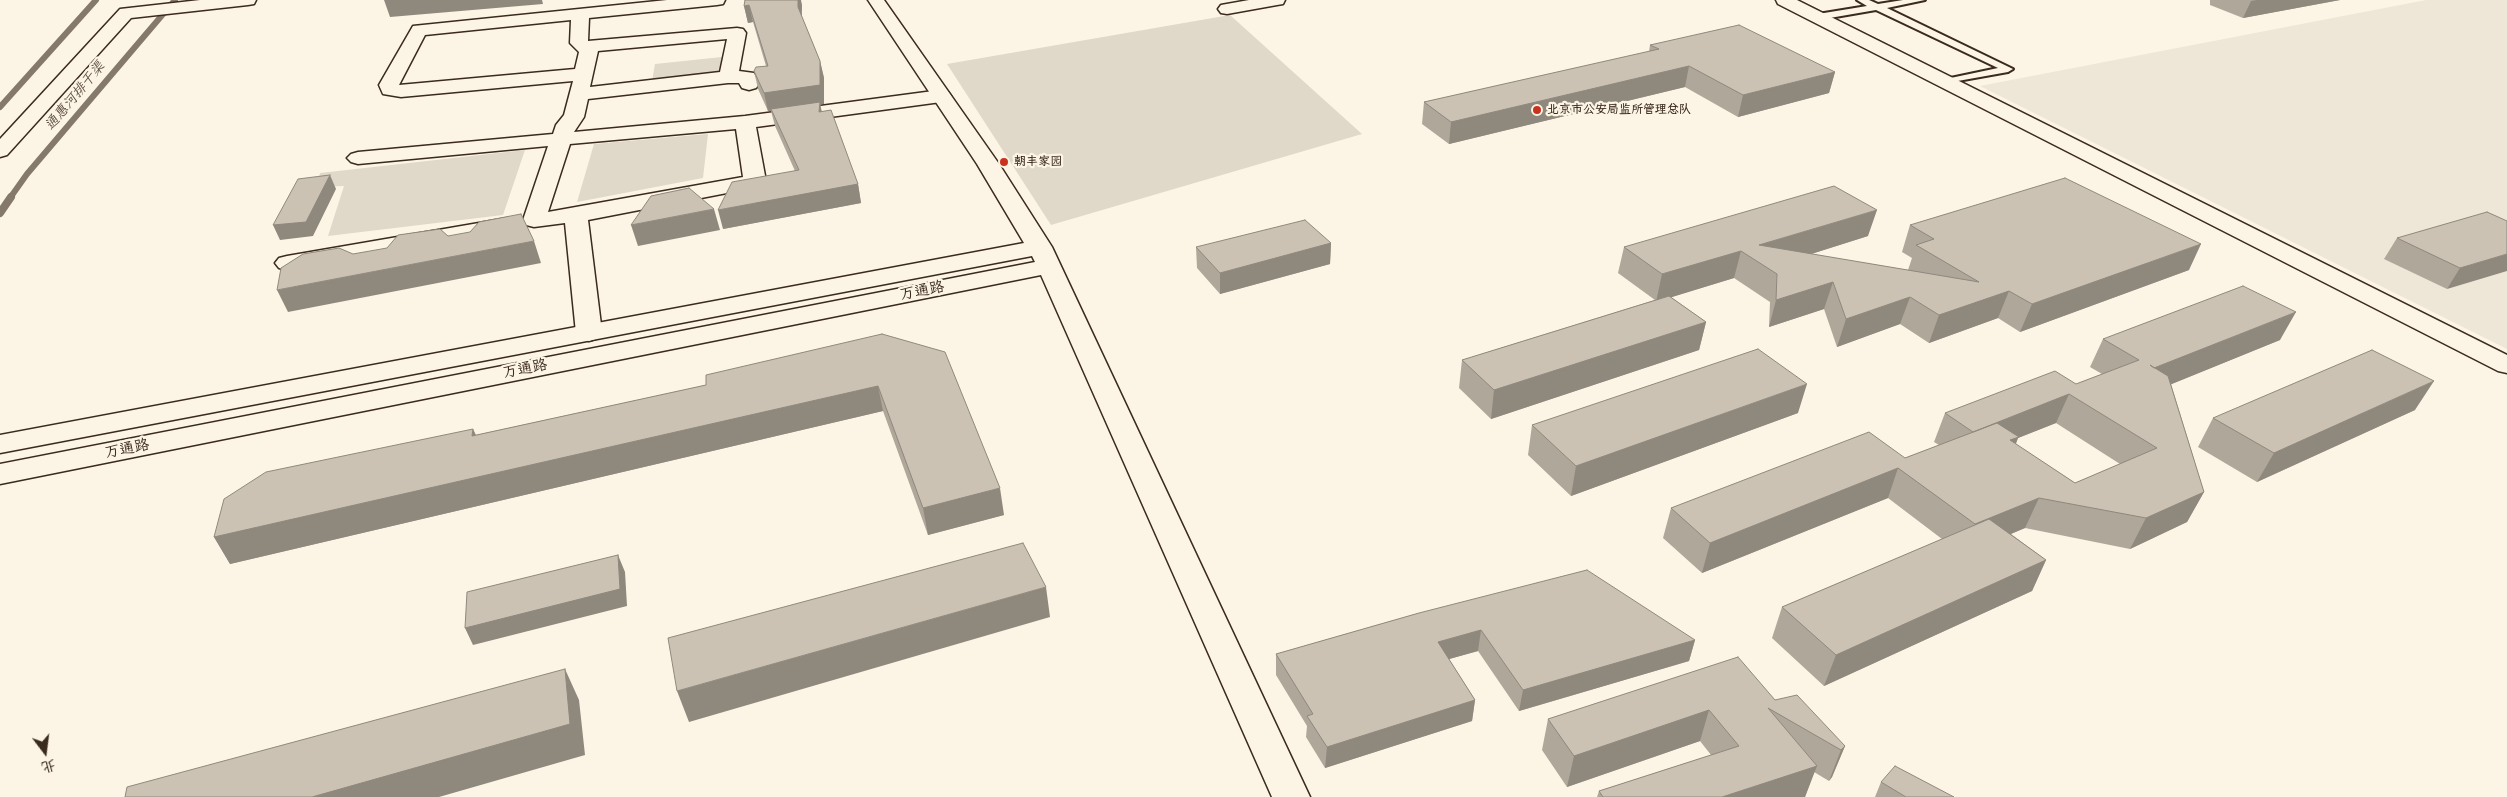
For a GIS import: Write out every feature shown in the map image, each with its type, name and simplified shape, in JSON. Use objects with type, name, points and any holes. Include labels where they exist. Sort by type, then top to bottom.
[{"type":"street","points":[[0,151],[126,13],[248,0]]},
{"type":"street","points":[[583,74],[400,91],[390,90],[389,85],[419,30],[589,9],[717,0]]},
{"type":"street","points":[[876,0],[988,164],[1044,257],[1291,797]]},
{"type":"street","points":[[1227,9],[1277,0]]},
{"type":"street","points":[[1784,0],[2507,366]]},
{"type":"street","points":[[534,220],[566,125],[574,117],[589,50],[579,43],[589,9]]},
{"type":"street","points":[[584,47],[736,33],[728,77]]},
{"type":"street","points":[[578,94],[728,77],[748,77],[749,84]]},
{"type":"street","points":[[358,158],[745,122],[940,96]]},
{"type":"street","points":[[287,263],[534,220],[576,215],[754,181],[745,122]]},
{"type":"street","points":[[576,215],[589,334]]},
{"type":"street","name":"万通路","points":[[0,444],[589,334],[1044,257]]},
{"type":"street","name":"万通路","points":[[0,474],[1044,257]]},
{"type":"lane","points":[[1862,0],[2008,69],[1945,82]]},
{"type":"lane","points":[[1818,18],[1920,0]]},
{"type":"shaded area","points":[[2426,0],[2507,0],[2507,349],[1980,86]]},
{"type":"shaded area","points":[[1230,15],[1362,134],[1051,225],[947,64]]},
{"type":"shaded area","points":[[722,57],[719,74],[652,81],[655,64]]},
{"type":"shaded area","points":[[708,134],[703,178],[577,202],[594,144]]},
{"type":"shaded area","points":[[525,150],[503,215],[328,236],[344,186],[317,187],[320,173]]},
{"type":"building","points":[[745,0],[798,0],[798,7],[820,61],[820,85],[764,93],[754,71],[756,67],[768,66],[749,5],[744,6]]},
{"type":"building","points":[[1739,25],[1835,72],[1743,95],[1689,66],[1451,122],[1424,102],[1659,49],[1650,45]]},
{"type":"building","points":[[820,102],[819,112],[831,110],[858,184],[718,210],[732,182],[799,170],[771,109]]},
{"type":"building","points":[[330,175],[306,222],[273,225],[298,179]]},
{"type":"building","points":[[2065,178],[2201,244],[2032,304],[2009,291],[1939,315],[1910,297],[1846,319],[1833,282],[1776,300],[1777,274],[1741,251],[1662,274],[1624,247],[1834,186],[1877,210],[1759,245],[1979,282],[1916,245],[1934,239],[1910,225]]},
{"type":"building","points":[[689,188],[714,209],[631,225],[651,196]]},
{"type":"building","points":[[2487,212],[2507,221],[2507,254],[2460,268],[2397,238]]},
{"type":"building","points":[[521,214],[534,241],[277,290],[281,268],[303,254],[339,248],[353,254],[387,248],[398,235],[440,229],[448,236],[470,232],[479,222]]},
{"type":"building","points":[[1305,220],[1331,243],[1220,273],[1196,247]]},
{"type":"building","points":[[2243,286],[2296,312],[2155,368],[2168,376],[2204,492],[2146,518],[2039,498],[1975,524],[1898,468],[1710,543],[1671,508],[1869,432],[1905,458],[1997,423],[2019,437],[2010,440],[2075,483],[2157,448],[2069,394],[1973,432],[1945,413],[2055,371],[2076,384],[2139,360],[2103,339]]},
{"type":"building","points":[[1669,296],[1706,322],[1494,390],[1462,360]]},
{"type":"building","points":[[882,334],[945,352],[1000,488],[923,508],[878,386],[214,537],[224,499],[266,472],[473,429],[472,436],[706,385],[706,375]]},
{"type":"building","points":[[1758,349],[1807,384],[1576,466],[1532,425]]},
{"type":"building","points":[[2372,350],[2434,381],[2274,453],[2213,418]]},
{"type":"building","points":[[1989,519],[2046,560],[1836,655],[1782,607]]},
{"type":"building","points":[[1023,543],[1046,587],[677,691],[668,638]]},
{"type":"building","points":[[618,555],[620,589],[465,628],[467,592]]},
{"type":"building","points":[[1587,570],[1695,640],[1523,690],[1481,630],[1438,642],[1475,700],[1327,747],[1307,716],[1313,714],[1276,654],[1419,613]]},
{"type":"building","points":[[1738,657],[1775,700],[1797,695],[1845,746],[1841,750],[1768,708],[1817,766],[1722,797],[1603,797],[1599,791],[1739,746],[1709,710],[1574,756],[1548,719]]},
{"type":"building","points":[[565,669],[570,724],[312,797],[125,797],[127,787]]},
{"type":"building","points":[[1895,766],[1954,797],[1906,797],[1881,782]]},
{"type":"waterway","points":[[0,107],[96,0]]},
{"type":"waterway","name":"通惠河排干渠","points":[[10,198],[27,174],[175,0]]},
{"type":"waterway","name":"通惠河排干渠","points":[[0,213],[11,197]]},
{"type":"place","name":"北京市公安局监所管理总队","points":[[1537,110]]},
{"type":"place","name":"朝丰家园","points":[[1004,162]]}]
